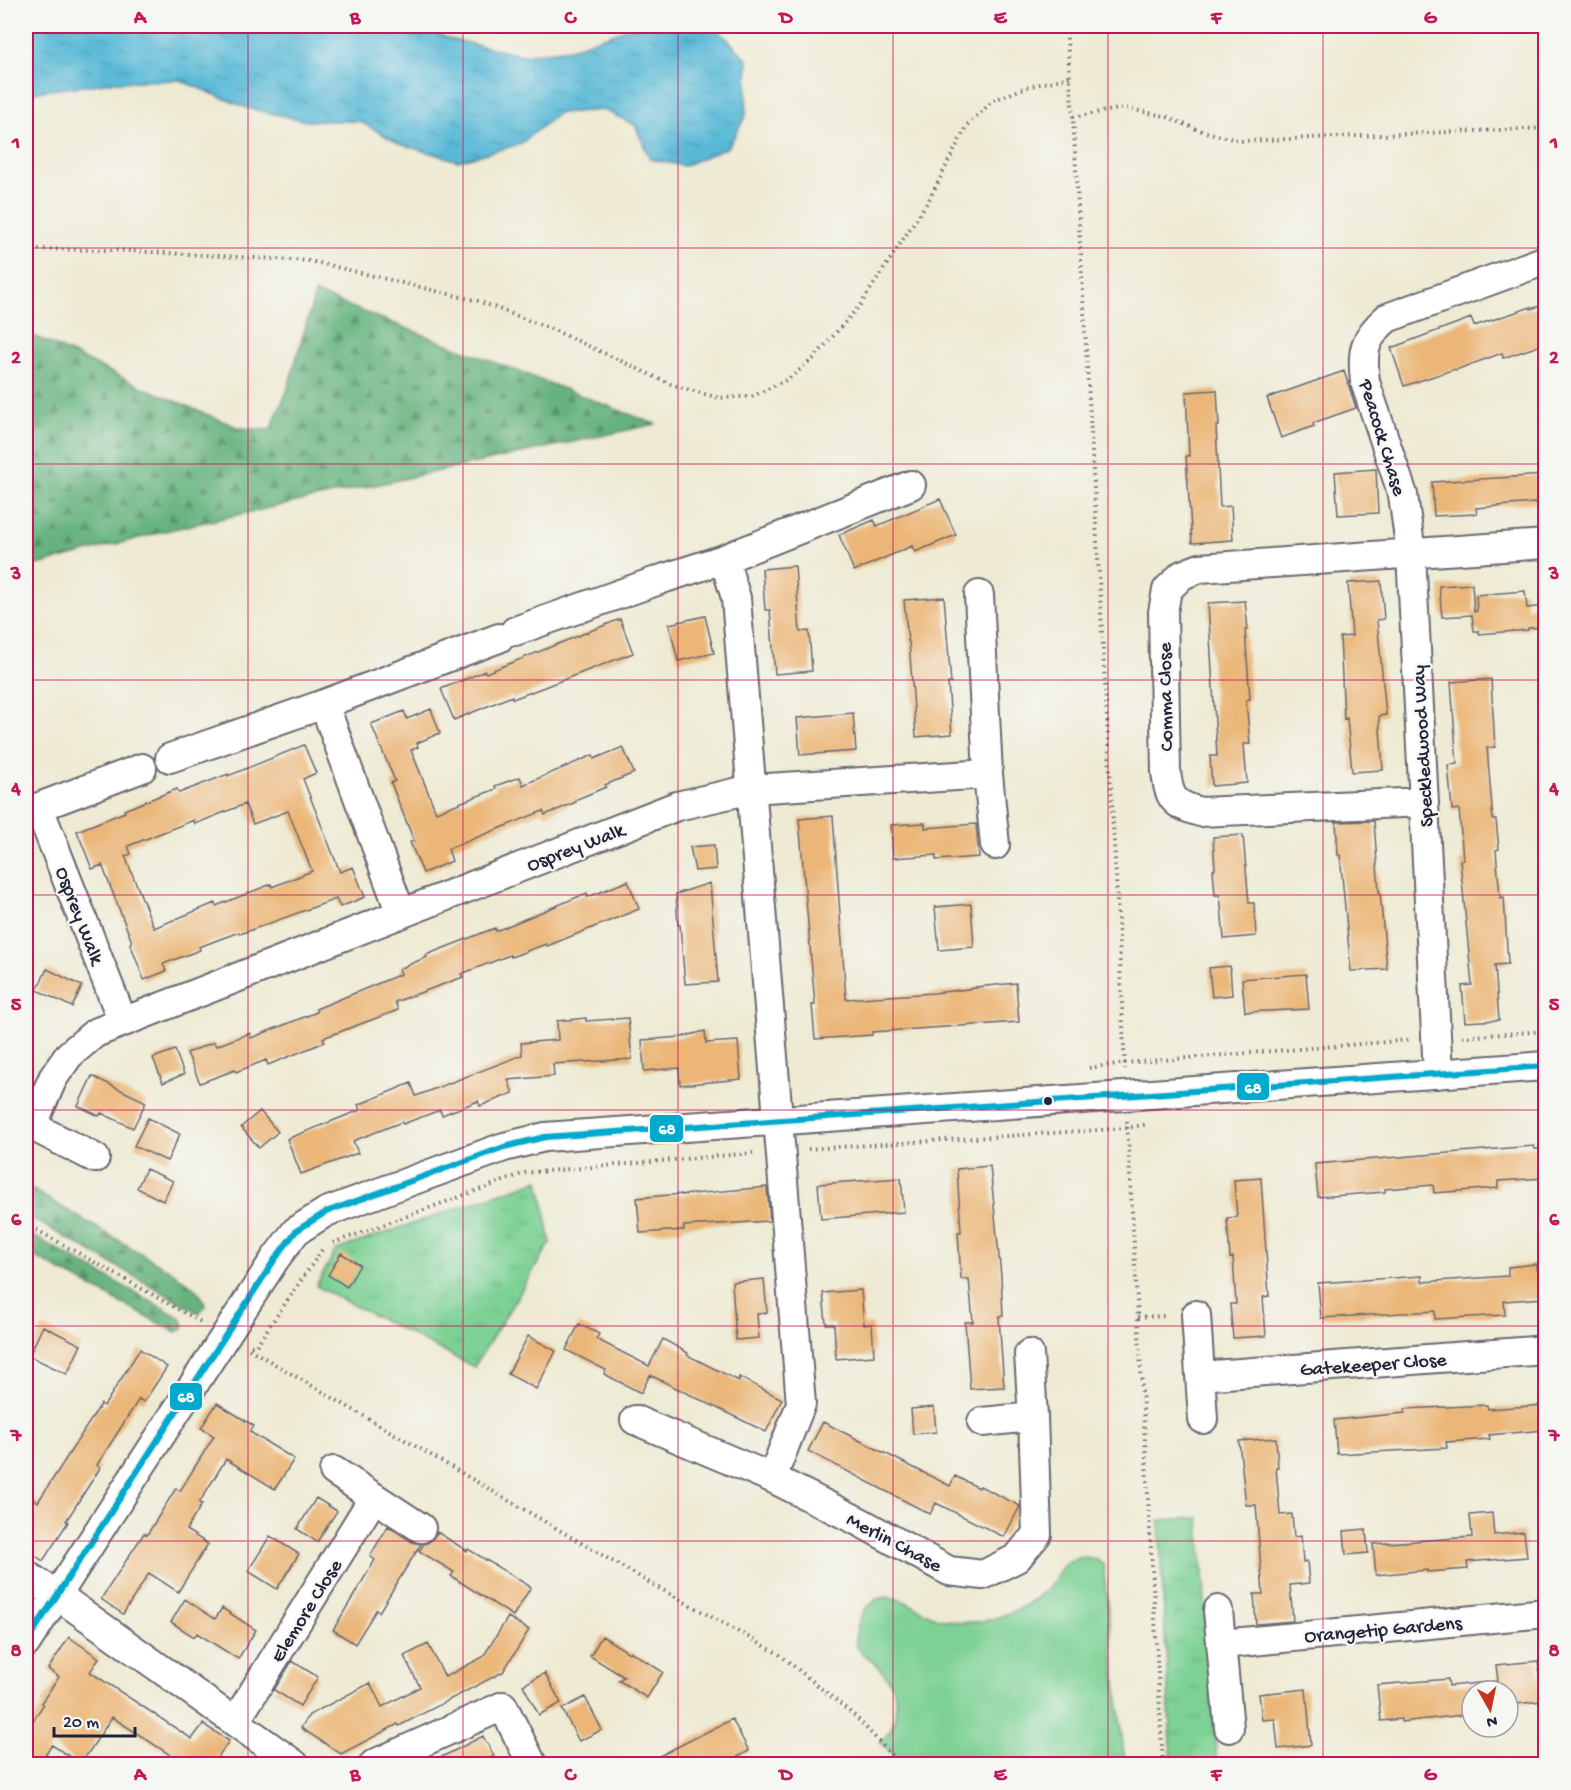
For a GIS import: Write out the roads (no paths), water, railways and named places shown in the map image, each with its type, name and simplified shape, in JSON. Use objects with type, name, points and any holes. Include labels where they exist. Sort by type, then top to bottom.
[{"type":"street","name":"Peacock Chase","points":[[1411,553],[1403,495],[1365,382],[1363,363],[1366,344],[1373,330],[1387,318],[1545,260]]},
{"type":"street","points":[[171,758],[665,578],[724,559],[911,485]]},
{"type":"street","points":[[1411,553],[1545,544]]},
{"type":"street","name":"Comma Close","points":[[1411,553],[1200,568],[1182,575],[1167,590],[1163,612],[1166,771],[1168,791],[1181,807],[1200,812],[1424,802]]},
{"type":"street","name":"Speckledwood Way","points":[[1411,553],[1438,1074]]},
{"type":"street","points":[[724,559],[736,598],[801,1404],[772,1478]]},
{"type":"street","points":[[980,595],[988,774],[995,845]]},
{"type":"street","points":[[324,704],[400,914]]},
{"type":"street","name":"Osprey Walk","points":[[123,1022],[32,810],[142,768]]},
{"type":"street","name":"Osprey Walk","points":[[95,1158],[29,1124],[53,1078],[69,1055],[94,1033],[677,806],[752,789],[988,774]]},
{"type":"street","points":[[26,1643],[57,1595],[235,1341],[275,1259],[296,1231],[326,1212],[504,1147],[545,1137],[1545,1066]]},
{"type":"street","points":[[1196,1315],[1203,1419]]},
{"type":"street","name":"Gatekeeper Close","points":[[1200,1376],[1545,1350]]},
{"type":"street","name":"Merlin Chase","points":[[635,1420],[772,1478],[860,1522],[949,1571],[982,1575],[1017,1558],[1037,1534],[1029,1354]]},
{"type":"street","points":[[982,1422],[1033,1417]]},
{"type":"street","points":[[334,1471],[421,1528]]},
{"type":"street","name":"Elemore Close","points":[[235,1722],[374,1497]]},
{"type":"street","points":[[26,1575],[294,1764]]},
{"type":"street","points":[[1218,1610],[1229,1728]]},
{"type":"street","name":"Orangetip Gardens","points":[[1221,1644],[1545,1613]]},
{"type":"street","points":[[374,1764],[503,1706],[532,1764]]},
{"type":"water","points":[[26,26],[416,26],[450,39],[522,55],[570,49],[634,26],[714,26],[748,60],[746,116],[728,147],[684,166],[650,159],[635,125],[604,110],[559,113],[520,144],[458,161],[400,144],[359,121],[306,121],[247,108],[179,80],[115,82],[26,93]]}]
